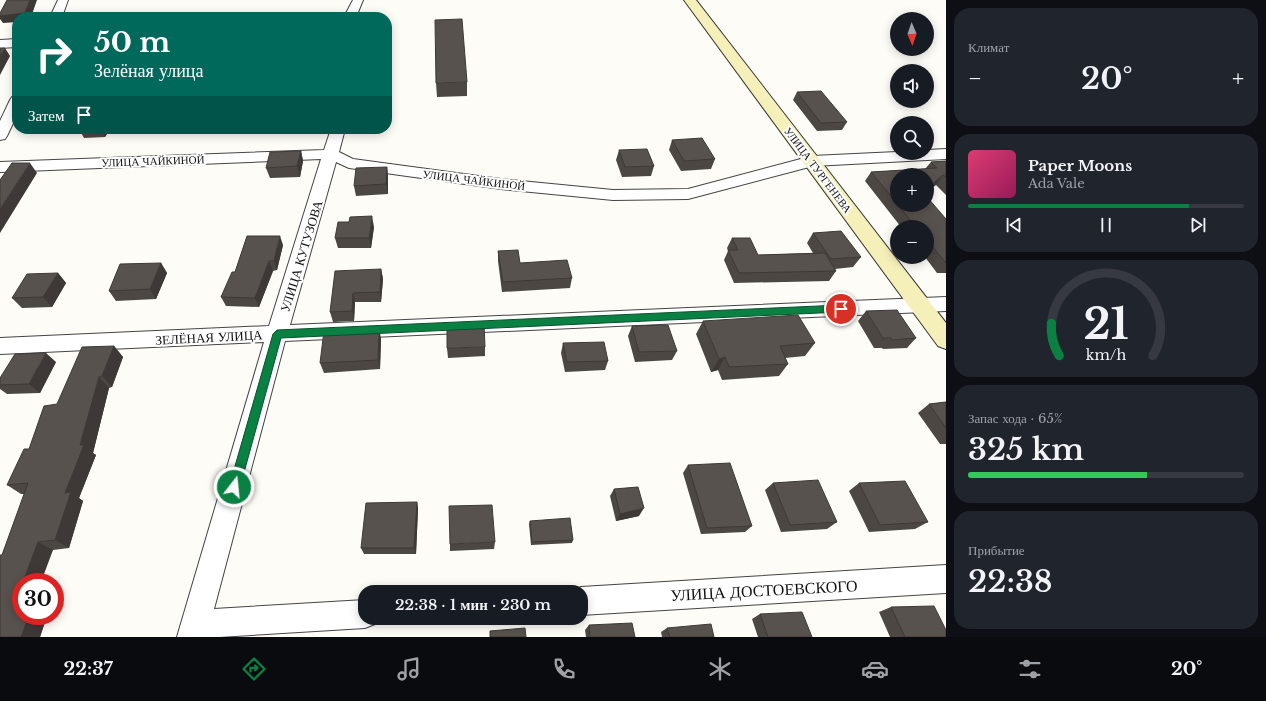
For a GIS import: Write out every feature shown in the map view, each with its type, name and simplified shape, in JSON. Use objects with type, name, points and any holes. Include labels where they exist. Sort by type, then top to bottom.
[{"type":"street","points":[[58,12],[64,0]]},
{"type":"street","points":[[352,12],[358,0]]},
{"type":"street","name":"УЛИЦА ТУРГЕНЕВА","points":[[690,0],[946,340]]},
{"type":"street","points":[[0,44],[12,44]]},
{"type":"street","points":[[0,136],[12,111]]},
{"type":"street","name":"УЛИЦА КУТУЗОВА","points":[[194,631],[277,334],[337,134]]},
{"type":"street","name":"УЛИЦА ЧАЙКИНОЙ","points":[[0,167],[332,154],[349,163],[405,172],[501,184],[613,195],[688,194],[812,161],[946,154]]},
{"type":"street","name":"ЗЕЛЁНАЯ УЛИЦА","points":[[0,346],[946,304]]},
{"type":"street","name":"УЛИЦА ДОСТОЕВСКОГО","points":[[588,601],[946,578]]},
{"type":"street","points":[[194,631],[358,615]]},
{"type":"building","points":[[7,0],[30,0],[25,12],[12,12],[12,15],[0,16],[0,13]]},
{"type":"building","points":[[462,19],[467,82],[436,83],[435,20]]},
{"type":"building","points":[[0,48],[5,48],[0,56]]},
{"type":"building","points":[[821,91],[847,122],[821,123],[797,92]]},
{"type":"building","points":[[702,138],[715,159],[684,161],[672,140]]},
{"type":"building","points":[[647,149],[654,166],[625,167],[619,150]]},
{"type":"building","points":[[301,151],[297,166],[266,168],[270,152]]},
{"type":"building","points":[[946,161],[946,177],[943,175],[934,183],[934,168],[937,168],[931,162]]},
{"type":"building","points":[[12,163],[30,163],[0,209],[0,180]]},
{"type":"building","points":[[387,167],[386,184],[354,186],[356,168]]},
{"type":"building","points":[[890,171],[890,195],[871,172]]},
{"type":"building","points":[[934,205],[946,219],[946,263],[934,248],[934,220],[910,220],[904,212],[934,212]]},
{"type":"building","points":[[372,216],[369,238],[335,238],[338,222],[349,222],[350,217]]},
{"type":"building","points":[[841,231],[861,257],[831,259],[813,233]]},
{"type":"building","points":[[247,236],[280,236],[274,261],[269,261],[255,298],[221,297],[232,272],[235,272]]},
{"type":"building","points":[[732,238],[750,238],[758,255],[825,253],[836,271],[739,273],[728,250],[738,250]]},
{"type":"building","points":[[518,250],[520,263],[567,260],[572,278],[503,282],[498,251]]},
{"type":"building","points":[[161,263],[150,289],[109,291],[120,264]]},
{"type":"building","points":[[381,269],[380,292],[353,293],[352,311],[330,312],[335,271]]},
{"type":"building","points":[[58,273],[43,297],[12,298],[27,274]]},
{"type":"building","points":[[897,310],[916,338],[892,340],[891,338],[883,338],[866,311]]},
{"type":"building","points":[[798,315],[815,343],[780,346],[788,364],[729,367],[725,357],[719,359],[703,321]]},
{"type":"building","points":[[484,324],[485,347],[447,348],[447,325]]},
{"type":"building","points":[[668,325],[677,351],[639,352],[632,326]]},
{"type":"building","points":[[379,329],[378,360],[320,363],[324,331]]},
{"type":"building","points":[[604,342],[608,361],[567,362],[563,343]]},
{"type":"building","points":[[114,346],[102,376],[99,377],[80,445],[84,445],[65,493],[71,492],[55,540],[38,542],[26,573],[12,573],[12,625],[26,625],[21,637],[0,637],[0,555],[2,555],[28,483],[7,485],[24,449],[29,449],[44,406],[57,404],[82,347]]},
{"type":"building","points":[[46,353],[29,384],[0,385],[0,378],[15,354]]},
{"type":"building","points":[[946,402],[946,428],[929,404]]},
{"type":"building","points":[[730,463],[752,526],[707,528],[688,465]]},
{"type":"building","points":[[818,480],[837,522],[790,525],[773,483]]},
{"type":"building","points":[[905,481],[928,522],[880,525],[859,483]]},
{"type":"building","points":[[638,487],[644,508],[620,514],[614,489]]},
{"type":"building","points":[[417,502],[414,548],[361,548],[366,503]]},
{"type":"building","points":[[492,505],[495,542],[450,544],[449,506]]},
{"type":"building","points":[[570,518],[573,540],[532,542],[530,521]]},
{"type":"building","points":[[934,606],[946,630],[946,637],[905,637],[891,607]]},
{"type":"building","points":[[802,612],[812,637],[768,637],[760,614]]},
{"type":"building","points":[[632,623],[635,637],[590,637],[589,625]]},
{"type":"building","points":[[711,624],[714,637],[670,637],[667,628]]},
{"type":"building","points":[[525,628],[526,637],[490,637],[490,631]]},
{"type":"route","points":[[234,487],[277,334],[841,309]]}]
